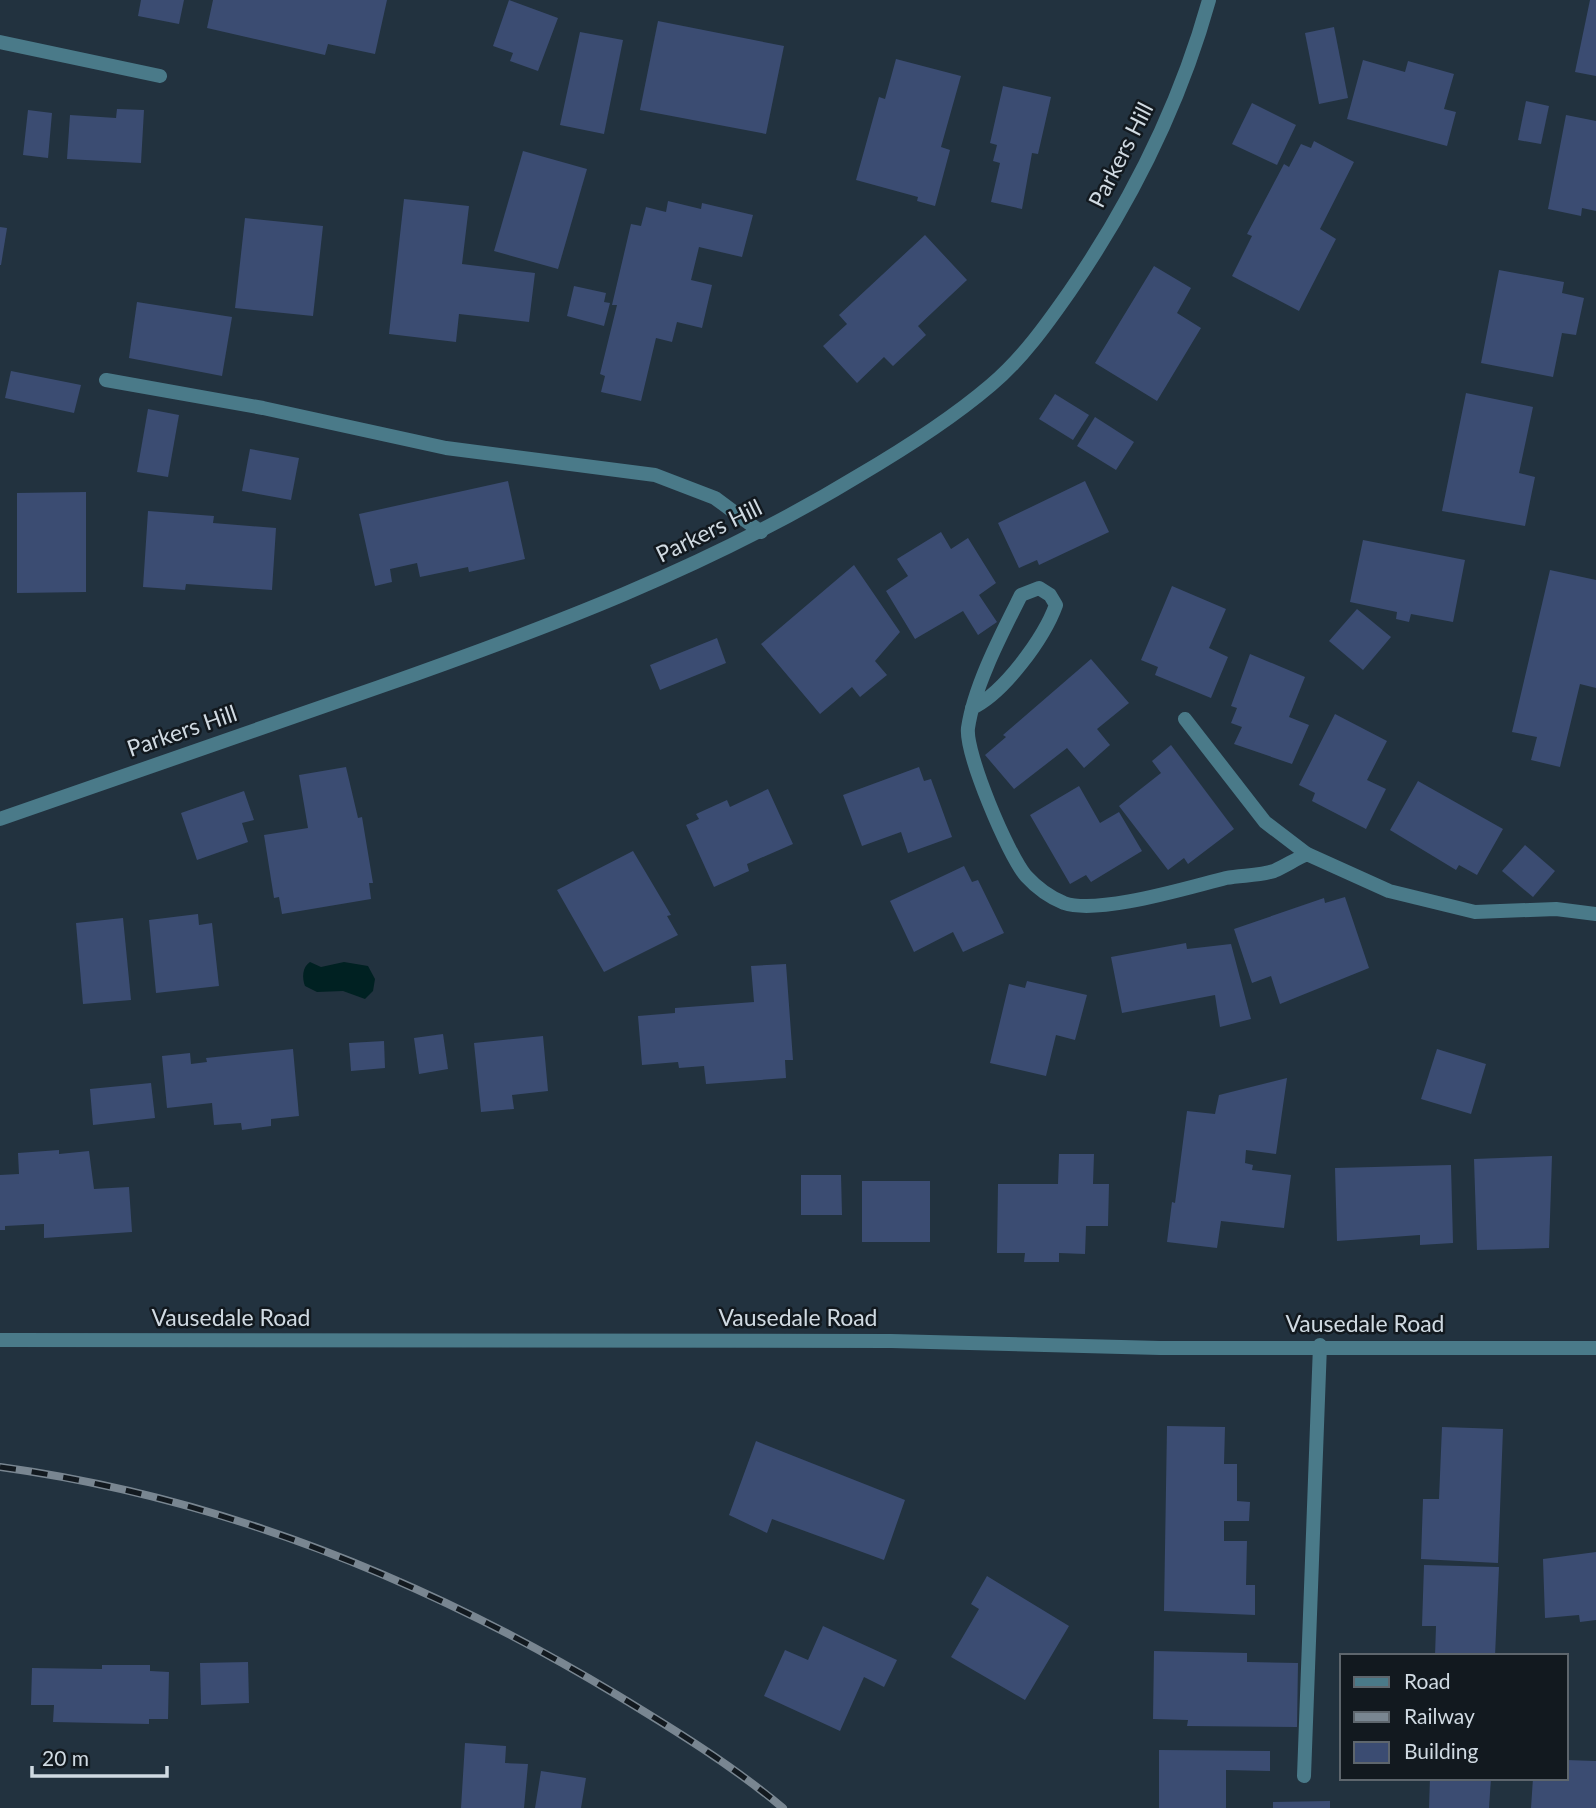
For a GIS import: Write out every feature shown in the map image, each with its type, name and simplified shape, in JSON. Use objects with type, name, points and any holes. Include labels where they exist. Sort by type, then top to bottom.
[{"type":"street","name":"Parkers Hill","points":[[0,819],[531,634],[705,560],[761,532],[915,442],[993,384],[1044,328],[1094,256],[1156,145],[1195,50],[1209,0]]},
{"type":"street","points":[[0,42],[160,76]]},
{"type":"street","points":[[106,380],[262,408],[470,452],[616,468],[654,475],[715,498],[761,532]]},
{"type":"street","points":[[972,708],[988,700],[1048,628],[1056,605],[1050,595],[1039,588],[1030,589],[1021,595],[972,708],[968,732],[970,750],[1005,840],[1024,874],[1043,893],[1055,899],[1068,904],[1095,904],[1145,898],[1230,877],[1272,871],[1307,854]]},
{"type":"street","points":[[1185,719],[1265,822],[1307,854],[1389,891],[1475,912],[1556,909],[1596,914]]},
{"type":"street","name":"Vausedale Road","points":[[0,1340],[891,1341],[1160,1348],[1320,1345],[1596,1348]]},
{"type":"street","points":[[1304,1776],[1320,1345]]},
{"type":"shaded area","points":[[310,962],[321,967],[344,962],[368,966],[375,979],[373,991],[365,999],[343,991],[317,992],[304,983],[304,970]]},
{"type":"building","points":[[141,0],[184,0],[179,24],[138,16]]},
{"type":"building","points":[[213,0],[387,0],[375,54],[328,44],[325,55],[207,28]]},
{"type":"building","points":[[509,0],[558,18],[538,71],[510,61],[513,53],[493,46]]},
{"type":"building","points":[[1590,0],[1596,0],[1596,76],[1575,72]]},
{"type":"building","points":[[658,21],[784,46],[766,134],[640,110]]},
{"type":"building","points":[[1334,27],[1348,98],[1319,104],[1305,33]]},
{"type":"building","points":[[580,32],[623,40],[604,134],[560,125]]},
{"type":"building","points":[[896,59],[961,76],[941,147],[950,150],[935,206],[917,201],[918,197],[856,180],[879,97],[885,99]]},
{"type":"building","points":[[1363,60],[1405,72],[1408,61],[1454,74],[1444,109],[1456,112],[1447,146],[1347,119]]},
{"type":"building","points":[[1003,86],[1051,97],[1038,154],[1032,153],[1022,209],[991,202],[1000,163],[993,161],[997,145],[990,143]]},
{"type":"building","points":[[1526,101],[1549,106],[1541,144],[1518,140]]},
{"type":"building","points":[[1252,103],[1296,125],[1277,165],[1232,144]]},
{"type":"building","points":[[117,109],[144,110],[141,163],[67,159],[70,115],[116,118]]},
{"type":"building","points":[[28,110],[52,113],[48,158],[23,155]]},
{"type":"building","points":[[1566,115],[1596,121],[1596,211],[1582,208],[1581,216],[1548,209]]},
{"type":"building","points":[[1314,141],[1354,162],[1320,229],[1336,239],[1299,311],[1232,276],[1252,236],[1247,234],[1284,164],[1289,167],[1301,144],[1311,148]]},
{"type":"building","points":[[523,151],[587,169],[558,269],[494,251]]},
{"type":"building","points":[[404,199],[469,206],[462,264],[535,273],[529,322],[459,314],[456,342],[389,334]]},
{"type":"building","points":[[668,201],[701,209],[702,203],[753,215],[742,257],[699,247],[691,280],[712,285],[702,328],[677,322],[672,342],[656,338],[641,401],[601,392],[605,376],[600,374],[617,305],[612,305],[631,224],[641,226],[646,207],[666,212]]},
{"type":"building","points":[[245,218],[323,226],[313,316],[235,308]]},
{"type":"building","points":[[0,227],[7,228],[1,265],[0,265]]},
{"type":"building","points":[[925,235],[967,280],[918,326],[926,335],[893,366],[884,357],[857,383],[823,346],[847,324],[839,315]]},
{"type":"building","points":[[1154,266],[1191,288],[1177,313],[1201,328],[1157,401],[1095,363]]},
{"type":"building","points":[[1499,270],[1564,282],[1562,293],[1584,298],[1576,335],[1562,333],[1553,377],[1481,363]]},
{"type":"building","points":[[574,286],[606,293],[604,302],[610,303],[604,326],[567,316]]},
{"type":"building","points":[[137,302],[232,317],[222,376],[129,358]]},
{"type":"building","points":[[11,371],[81,385],[74,413],[5,398]]},
{"type":"building","points":[[1466,393],[1533,407],[1519,473],[1535,477],[1525,526],[1442,511]]},
{"type":"building","points":[[1055,394],[1089,415],[1073,440],[1039,419]]},
{"type":"building","points":[[148,409],[179,415],[168,477],[137,472]]},
{"type":"building","points":[[1095,417],[1134,442],[1116,470],[1077,446]]},
{"type":"building","points":[[250,449],[299,458],[291,500],[242,491]]},
{"type":"building","points":[[508,481],[525,559],[469,572],[468,567],[420,577],[417,563],[390,569],[392,582],[375,586],[359,514]]},
{"type":"building","points":[[1085,481],[1109,532],[1039,565],[1037,560],[1019,568],[998,523]]},
{"type":"building","points":[[86,492],[86,592],[17,593],[17,493]]},
{"type":"building","points":[[148,511],[214,516],[213,523],[276,528],[272,590],[186,584],[185,590],[143,587]]},
{"type":"building","points":[[941,532],[951,549],[968,538],[996,583],[979,595],[997,622],[978,635],[963,611],[915,639],[886,591],[908,576],[897,559]]},
{"type":"building","points":[[1363,540],[1465,560],[1453,622],[1411,614],[1409,622],[1396,619],[1397,612],[1350,602]]},
{"type":"building","points":[[854,565],[900,632],[875,661],[887,675],[860,697],[852,687],[820,714],[761,644]]},
{"type":"building","points":[[1550,570],[1596,580],[1596,688],[1580,684],[1560,767],[1531,760],[1537,737],[1512,732]]},
{"type":"building","points":[[1172,586],[1226,609],[1209,648],[1228,657],[1211,698],[1155,675],[1158,667],[1141,660]]},
{"type":"building","points":[[1357,609],[1391,637],[1363,670],[1329,641]]},
{"type":"building","points":[[717,638],[726,663],[660,690],[650,665]]},
{"type":"building","points":[[1250,654],[1305,677],[1289,717],[1309,725],[1292,764],[1234,744],[1242,727],[1231,723],[1237,708],[1231,706]]},
{"type":"building","points":[[1091,659],[1129,703],[1097,729],[1110,745],[1084,768],[1067,748],[1014,789],[985,755],[1006,737],[1003,735]]},
{"type":"building","points":[[1335,714],[1387,741],[1367,780],[1386,789],[1366,829],[1312,801],[1315,793],[1299,785]]},
{"type":"building","points":[[1171,745],[1234,829],[1188,864],[1184,858],[1168,870],[1119,806],[1161,773],[1152,761]]},
{"type":"building","points":[[346,767],[358,818],[362,817],[373,883],[369,883],[371,899],[282,914],[279,897],[274,898],[264,835],[308,828],[299,775]]},
{"type":"building","points":[[919,767],[924,781],[931,779],[952,837],[908,853],[901,832],[862,846],[843,795]]},
{"type":"building","points":[[1418,781],[1503,829],[1477,875],[1459,865],[1456,870],[1390,830]]},
{"type":"building","points":[[1079,786],[1100,823],[1119,812],[1142,851],[1091,882],[1086,875],[1070,884],[1030,815]]},
{"type":"building","points":[[768,789],[793,844],[747,864],[749,871],[714,887],[686,825],[699,819],[696,814],[727,800],[730,807]]},
{"type":"building","points":[[244,791],[254,820],[242,823],[248,842],[197,860],[181,813]]},
{"type":"building","points":[[1525,845],[1555,871],[1533,897],[1502,871]]},
{"type":"building","points":[[633,851],[671,915],[667,916],[678,935],[604,972],[557,890]]},
{"type":"building","points":[[964,866],[972,882],[978,880],[1004,933],[963,952],[953,932],[914,952],[890,901]]},
{"type":"building","points":[[1345,897],[1369,968],[1280,1004],[1271,976],[1252,983],[1234,929],[1324,898],[1325,903]]},
{"type":"building","points":[[198,914],[199,925],[212,923],[219,986],[156,993],[149,920]]},
{"type":"building","points":[[123,918],[131,1000],[83,1004],[76,923]]},
{"type":"building","points":[[1186,943],[1187,949],[1231,944],[1251,1019],[1220,1027],[1215,995],[1122,1013],[1111,957]]},
{"type":"building","points":[[786,964],[793,1060],[785,1060],[786,1078],[706,1084],[704,1066],[679,1068],[678,1062],[642,1065],[638,1016],[675,1013],[675,1008],[754,1002],[751,966]]},
{"type":"building","points":[[1027,981],[1087,995],[1075,1040],[1056,1035],[1046,1076],[990,1063],[1009,984],[1025,988]]},
{"type":"building","points":[[443,1034],[448,1069],[419,1074],[414,1038]]},
{"type":"building","points":[[543,1036],[548,1091],[512,1095],[514,1109],[481,1112],[474,1043]]},
{"type":"building","points":[[384,1041],[385,1068],[351,1071],[349,1043]]},
{"type":"building","points":[[293,1049],[299,1116],[271,1119],[271,1126],[242,1130],[241,1123],[214,1125],[212,1103],[167,1108],[162,1056],[190,1053],[191,1064],[207,1062],[206,1058]]},
{"type":"building","points":[[1437,1049],[1486,1064],[1471,1114],[1421,1099]]},
{"type":"building","points":[[1287,1078],[1276,1154],[1246,1150],[1245,1163],[1253,1165],[1252,1170],[1291,1175],[1284,1228],[1221,1221],[1217,1248],[1167,1242],[1187,1111],[1215,1114],[1219,1095]]},
{"type":"building","points":[[151,1083],[155,1118],[93,1125],[90,1089]]},
{"type":"building","points":[[59,1150],[59,1154],[89,1151],[94,1189],[129,1187],[132,1232],[44,1238],[44,1224],[5,1226],[5,1230],[0,1230],[0,1175],[19,1174],[18,1153]]},
{"type":"building","points":[[1059,1154],[1094,1154],[1093,1184],[1109,1184],[1108,1226],[1086,1226],[1085,1254],[1059,1253],[1059,1262],[1024,1262],[1025,1253],[997,1253],[998,1184],[1058,1184]]},
{"type":"building","points":[[1552,1156],[1549,1248],[1477,1250],[1474,1159]]},
{"type":"building","points":[[1451,1165],[1453,1243],[1420,1245],[1420,1235],[1337,1241],[1335,1168]]},
{"type":"building","points":[[801,1175],[841,1175],[842,1215],[801,1215]]},
{"type":"building","points":[[862,1181],[930,1181],[930,1242],[862,1242]]},
{"type":"building","points":[[1167,1426],[1225,1427],[1224,1464],[1237,1464],[1237,1501],[1250,1502],[1249,1521],[1224,1521],[1224,1541],[1247,1541],[1246,1585],[1255,1585],[1255,1615],[1164,1611]]},
{"type":"building","points":[[1442,1427],[1503,1429],[1498,1563],[1421,1559],[1423,1499],[1439,1499]]},
{"type":"building","points":[[756,1441],[905,1500],[884,1560],[772,1519],[767,1533],[729,1515]]},
{"type":"building","points":[[1596,1552],[1596,1620],[1580,1622],[1579,1615],[1545,1618],[1543,1559]]},
{"type":"building","points":[[1424,1565],[1499,1567],[1495,1654],[1435,1654],[1436,1626],[1422,1626]]},
{"type":"building","points":[[987,1576],[1069,1626],[1025,1700],[951,1657],[979,1609],[971,1604]]},
{"type":"building","points":[[823,1626],[897,1660],[884,1687],[864,1677],[840,1731],[764,1696],[785,1650],[808,1660]]},
{"type":"building","points":[[1154,1651],[1247,1653],[1247,1662],[1298,1663],[1297,1727],[1187,1726],[1188,1720],[1153,1719]]},
{"type":"building","points":[[248,1662],[249,1703],[201,1705],[200,1663]]},
{"type":"building","points":[[102,1665],[150,1665],[150,1671],[169,1672],[168,1719],[149,1719],[149,1724],[53,1722],[54,1705],[31,1705],[32,1668],[102,1669]]},
{"type":"building","points":[[465,1743],[506,1746],[505,1763],[528,1764],[524,1808],[461,1808]]},
{"type":"building","points":[[1159,1750],[1270,1751],[1270,1771],[1226,1770],[1226,1808],[1159,1808]]},
{"type":"building","points":[[1568,1760],[1596,1761],[1596,1808],[1531,1808],[1533,1780],[1568,1780]]},
{"type":"building","points":[[541,1771],[586,1778],[581,1808],[535,1808]]},
{"type":"building","points":[[1430,1780],[1491,1780],[1489,1808],[1429,1808]]},
{"type":"building","points":[[1330,1801],[1330,1808],[1273,1808],[1273,1802]]},
{"type":"railway","points":[[0,1467],[82,1481],[162,1499],[242,1522],[396,1581],[472,1616],[617,1695],[723,1762],[783,1808]]}]
